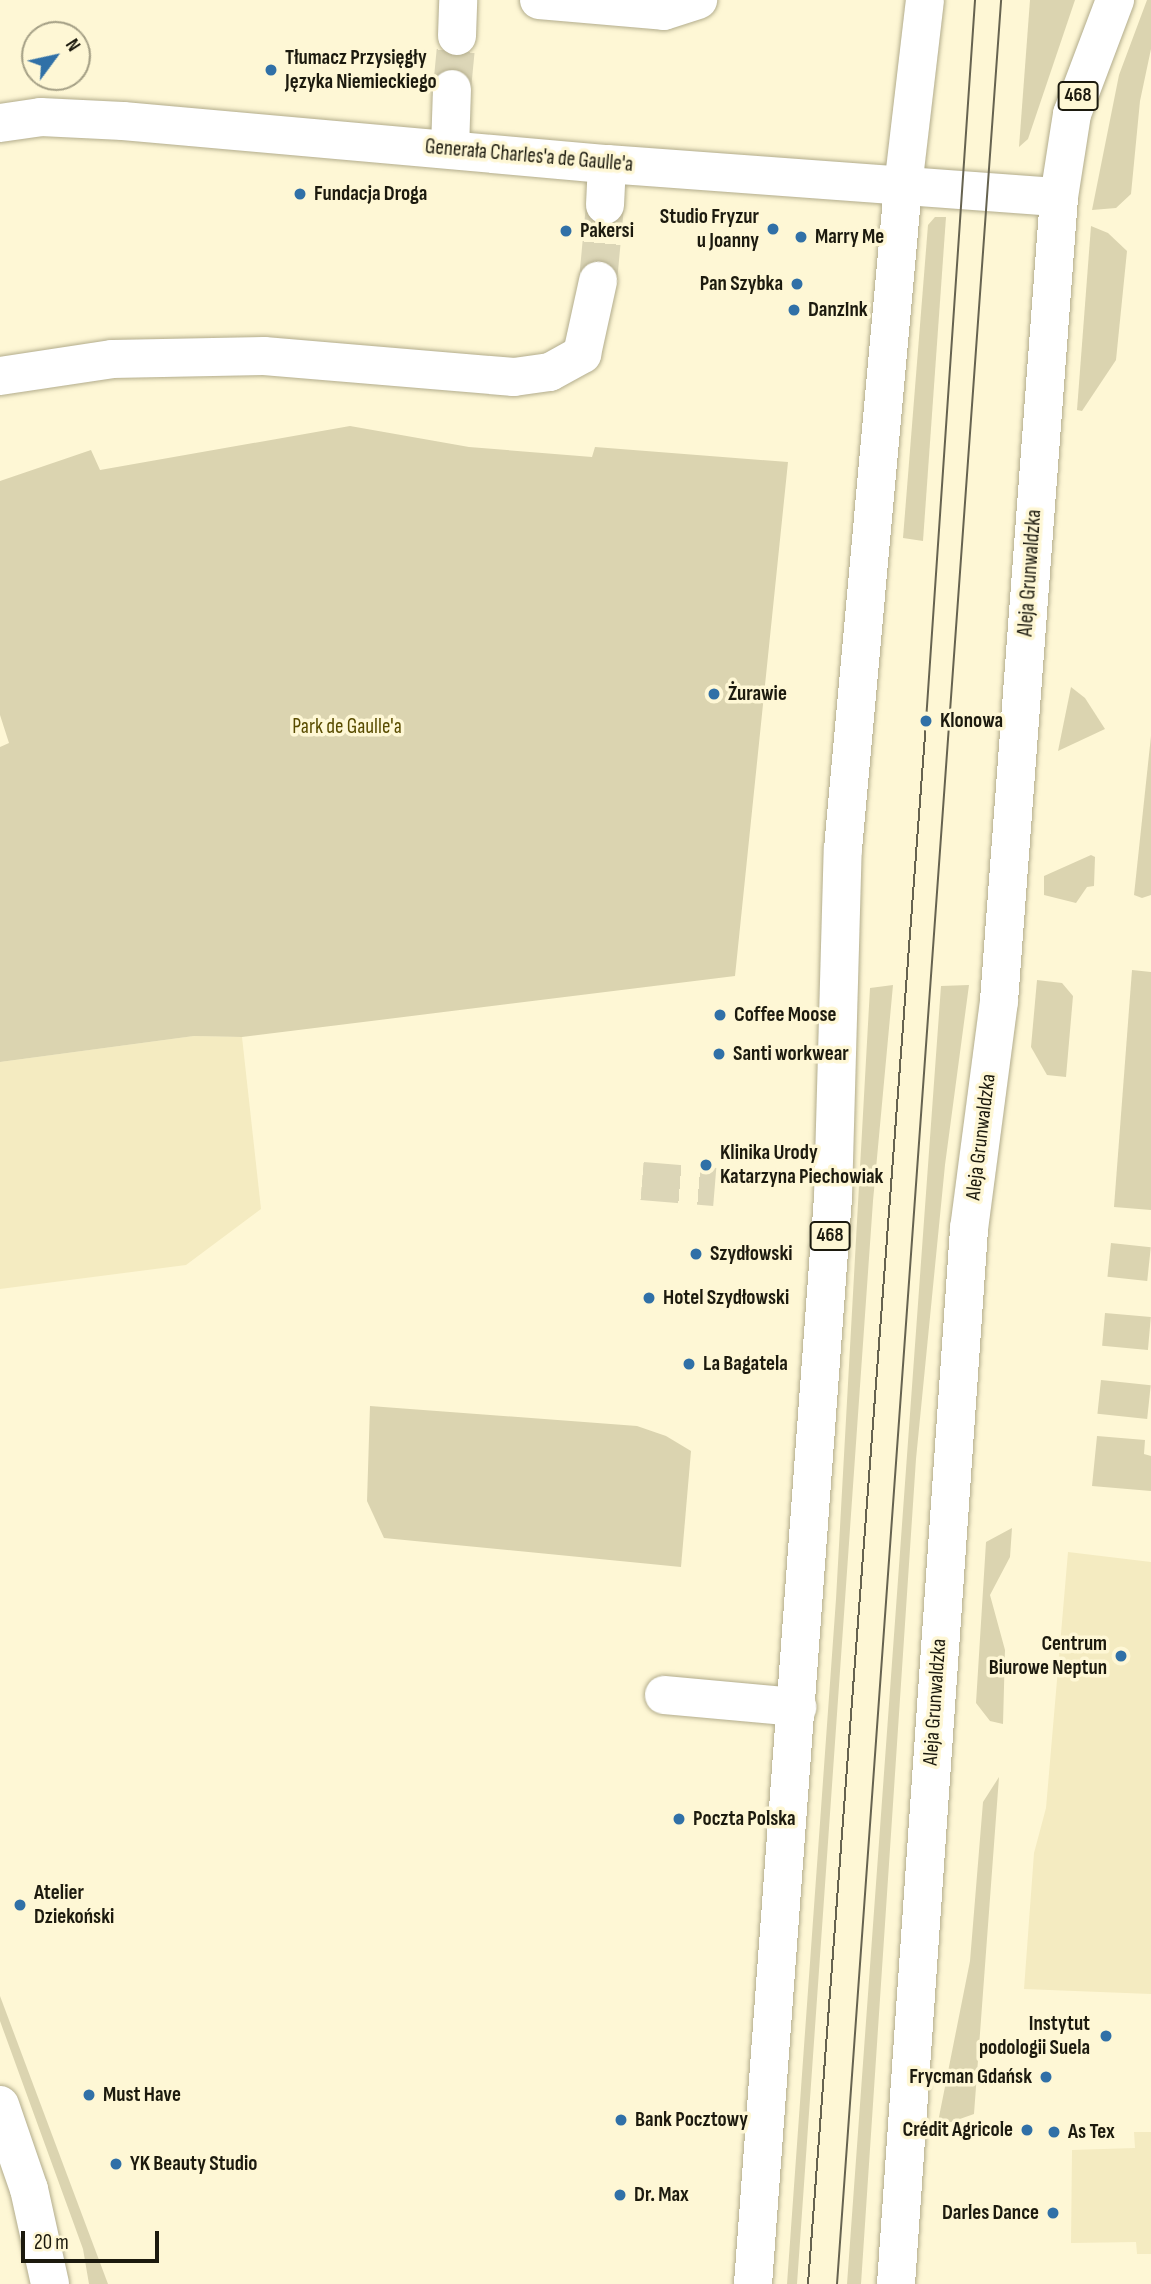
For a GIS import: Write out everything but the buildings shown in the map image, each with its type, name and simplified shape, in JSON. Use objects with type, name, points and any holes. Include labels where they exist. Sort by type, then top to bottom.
[{"type":"main road","points":[[539,0],[664,11],[698,0]]},
{"type":"main road","name":"468","points":[[753,2284],[833,1196],[843,849],[904,187],[925,0]]},
{"type":"main road","name":"Aleja Grunwaldzka","points":[[896,2284],[970,1228],[999,1001],[1059,198],[1072,114],[1115,0]]},
{"type":"main road","points":[[450,149],[452,89]]},
{"type":"main road","name":"Generała Charles'a de Gaulle'a","points":[[0,123],[41,117],[123,121],[607,164],[1059,198]]},
{"type":"main road","points":[[605,205],[607,164]]},
{"type":"main road","points":[[0,376],[112,359],[264,356],[514,377],[550,372],[582,354],[598,281]]},
{"type":"main road","points":[[664,1695],[797,1707]]},
{"type":"main road","points":[[0,2105],[14,2192],[50,2284]]},
{"type":"shaded area","points":[[194,1036],[242,1037],[261,1209],[186,1265],[0,1289],[0,1062]]},
{"type":"shaded area","points":[[1068,1552],[1151,1562],[1151,1994],[1024,1989],[1034,1853],[1046,1808]]},
{"type":"shaded area","points":[[1134,2132],[1151,2132],[1151,2254],[1137,2254],[1136,2242],[1071,2243],[1072,2150],[1135,2148]]},
{"type":"green space","points":[[1030,0],[1075,0],[1028,139],[1019,147]]},
{"type":"green space","points":[[1147,0],[1151,0],[1151,49],[1140,101],[1131,194],[1116,208],[1092,210],[1119,75]]},
{"type":"green space","points":[[935,217],[946,217],[923,541],[903,538],[928,225]]},
{"type":"green space","points":[[1091,226],[1108,233],[1127,251],[1116,360],[1082,411],[1077,410]]},
{"type":"green space","name":"Park de Gaulle'a","points":[[350,426],[469,447],[592,457],[595,447],[788,462],[735,976],[242,1037],[194,1036],[0,1062],[0,747],[9,743],[0,715],[0,481],[91,450],[100,470]]},
{"type":"green space","points":[[1071,687],[1085,698],[1105,729],[1058,751]]},
{"type":"green space","points":[[1151,736],[1151,895],[1142,898],[1134,895]]},
{"type":"green space","points":[[1091,855],[1095,857],[1094,886],[1087,887],[1076,903],[1044,895],[1044,876]]},
{"type":"green space","points":[[1132,970],[1151,972],[1151,1210],[1114,1207]]},
{"type":"green space","points":[[1037,980],[1062,983],[1073,996],[1066,1077],[1047,1075],[1031,1047]]},
{"type":"green space","points":[[893,985],[873,1201],[797,2284],[787,2284],[836,1599],[870,988]]},
{"type":"green space","points":[[969,985],[945,1165],[916,1459],[861,2284],[847,2284],[941,986]]},
{"type":"green space","points":[[1111,1243],[1151,1247],[1147,1281],[1107,1277]]},
{"type":"green space","points":[[1105,1313],[1151,1317],[1148,1350],[1102,1346]]},
{"type":"green space","points":[[1101,1380],[1151,1385],[1147,1419],[1097,1414]]},
{"type":"green space","points":[[370,1406],[637,1426],[666,1436],[691,1451],[681,1567],[384,1538],[367,1501]]},
{"type":"green space","points":[[1097,1436],[1145,1440],[1144,1454],[1151,1456],[1151,1491],[1092,1486]]},
{"type":"green space","points":[[1012,1528],[1010,1557],[990,1595],[1005,1650],[1003,1724],[990,1721],[976,1703],[986,1542]]},
{"type":"green space","points":[[999,1777],[974,2114],[937,2127],[970,1961],[983,1802]]},
{"type":"green space","points":[[0,1996],[108,2284],[89,2284],[83,2249],[0,2021]]},
{"type":"tunnel","points":[[452,89],[457,36]]},
{"type":"tunnel","points":[[598,281],[605,205]]},
{"type":"tunnel","points":[[642,1181],[715,1187]]},
{"type":"tram line","points":[[808,2284],[926,721],[975,0]]},
{"type":"tram line","points":[[837,2284],[1001,0]]},
{"type":"place","name":"Tłumacz Przysięgły Języka Niemieckiego","points":[[271,70]]},
{"type":"place","name":"Fundacja Droga","points":[[300,194]]},
{"type":"place","name":"Studio Fryzur u Joanny","points":[[773,229]]},
{"type":"place","name":"Pakersi","points":[[566,231]]},
{"type":"place","name":"Marry Me","points":[[801,237]]},
{"type":"place","name":"Pan Szybka","points":[[797,284]]},
{"type":"place","name":"DanzInk","points":[[794,310]]},
{"type":"place","name":"Żurawie","points":[[714,694]]},
{"type":"place","name":"Klonowa","points":[[926,721]]},
{"type":"place","name":"Coffee Moose","points":[[720,1015]]},
{"type":"place","name":"Santi workwear","points":[[719,1054]]},
{"type":"place","name":"Klinika Urody Katarzyna Piechowiak","points":[[706,1165]]},
{"type":"place","name":"Szydłowski","points":[[696,1254]]},
{"type":"place","name":"Hotel Szydłowski","points":[[649,1298]]},
{"type":"place","name":"La Bagatela","points":[[689,1364]]},
{"type":"place","name":"Centrum Biurowe Neptun","points":[[1121,1656]]},
{"type":"place","name":"Poczta Polska","points":[[679,1819]]},
{"type":"place","name":"Atelier Dziekoński","points":[[20,1905]]},
{"type":"place","name":"Instytut podologii Suela","points":[[1106,2036]]},
{"type":"place","name":"Frycman Gdańsk","points":[[1046,2077]]},
{"type":"place","name":"Must Have","points":[[89,2095]]},
{"type":"place","name":"Bank Pocztowy","points":[[621,2120]]},
{"type":"place","name":"Crédit Agricole","points":[[1027,2130]]},
{"type":"place","name":"As Tex","points":[[1054,2132]]},
{"type":"place","name":"YK Beauty Studio","points":[[116,2164]]},
{"type":"place","name":"Dr. Max","points":[[620,2195]]},
{"type":"place","name":"Darles Dance","points":[[1053,2213]]}]
